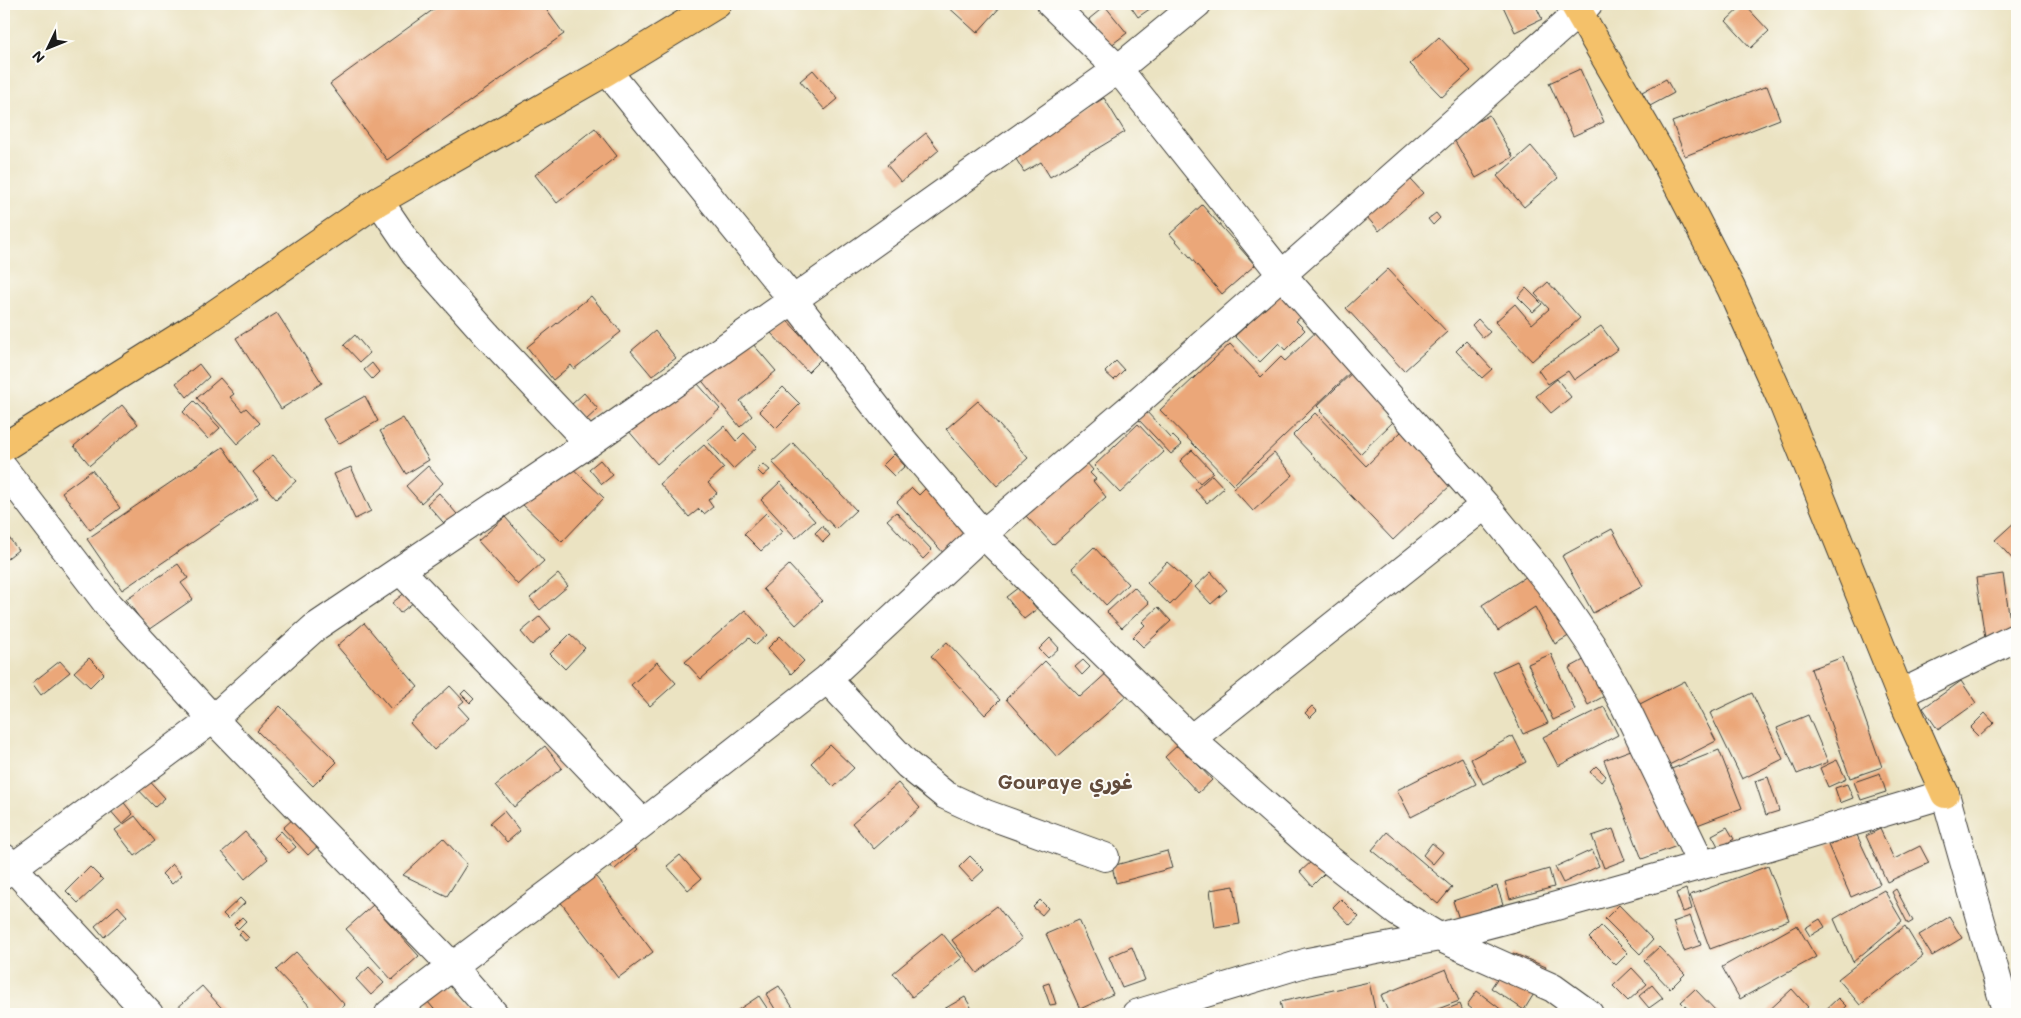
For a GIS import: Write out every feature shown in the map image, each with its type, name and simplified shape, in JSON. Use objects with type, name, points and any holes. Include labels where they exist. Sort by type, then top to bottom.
[{"type":"main road","points":[[4,447],[200,324],[379,201],[607,71],[717,4]]},
{"type":"main road","points":[[1581,6],[1666,162],[1730,288],[1782,401],[1900,694],[1945,794]]},
{"type":"street","points":[[1051,4],[1118,69],[1282,275],[1484,505],[1549,583],[1592,646],[1625,706],[1702,865]]},
{"type":"street","points":[[149,1014],[6,867],[214,719],[314,628],[589,443],[793,300],[1118,69],[1197,4]]},
{"type":"street","points":[[388,1014],[643,823],[827,678],[983,534],[1282,275],[1581,6]]},
{"type":"street","points":[[607,71],[793,300],[895,430],[983,534],[1191,739],[1314,847],[1397,912],[1440,937],[1553,988],[1589,1014]]},
{"type":"street","points":[[379,201],[415,254],[488,336],[589,443]]},
{"type":"street","points":[[4,469],[109,606],[214,719],[452,966],[494,1014]]},
{"type":"street","points":[[1191,739],[1484,505]]},
{"type":"street","points":[[400,571],[643,823]]},
{"type":"street","points":[[1900,694],[2017,637]]},
{"type":"street","points":[[827,678],[908,765],[945,795],[986,814],[1105,857]]},
{"type":"street","points":[[1136,1014],[1308,962],[1440,937],[1702,865],[1945,794],[2007,1014]]},
{"type":"building","points":[[441,4],[542,4],[564,34],[387,160],[330,84]]},
{"type":"building","points":[[945,4],[1003,4],[977,33]]},
{"type":"building","points":[[1129,4],[1157,4],[1138,17]]},
{"type":"building","points":[[1502,4],[1535,4],[1542,19],[1515,32]]},
{"type":"building","points":[[1744,4],[1769,31],[1751,48],[1726,21]]},
{"type":"building","points":[[1105,6],[1127,33],[1110,46],[1089,19]]},
{"type":"building","points":[[1439,37],[1471,71],[1442,97],[1410,64]]},
{"type":"building","points":[[1580,69],[1604,122],[1573,136],[1549,83]]},
{"type":"building","points":[[813,70],[838,99],[825,110],[800,81]]},
{"type":"building","points":[[1666,79],[1674,93],[1650,106],[1642,92]]},
{"type":"building","points":[[1767,86],[1780,119],[1685,156],[1672,122]]},
{"type":"building","points":[[1104,98],[1125,132],[1050,177],[1041,162],[1024,172],[1013,154]]},
{"type":"building","points":[[1489,115],[1513,157],[1476,178],[1452,136]]},
{"type":"building","points":[[595,128],[617,156],[557,203],[535,175]]},
{"type":"building","points":[[926,133],[939,150],[901,182],[887,165]]},
{"type":"building","points":[[1531,146],[1558,178],[1524,207],[1497,176]]},
{"type":"building","points":[[1403,171],[1423,193],[1379,231],[1360,209]]},
{"type":"building","points":[[1202,205],[1255,265],[1222,294],[1170,234]]},
{"type":"building","points":[[1436,213],[1440,218],[1433,225],[1428,219]]},
{"type":"building","points":[[1388,269],[1447,332],[1404,371],[1346,308]]},
{"type":"building","points":[[1548,282],[1580,318],[1532,361],[1495,322],[1515,304],[1532,324],[1549,309],[1535,294]]},
{"type":"building","points":[[1526,288],[1542,304],[1533,312],[1518,297]]},
{"type":"building","points":[[1281,293],[1302,316],[1296,321],[1305,330],[1285,350],[1279,343],[1260,362],[1235,336]]},
{"type":"building","points":[[591,296],[621,332],[574,369],[571,365],[553,380],[527,347]]},
{"type":"building","points":[[277,313],[322,383],[281,409],[236,338]]},
{"type":"building","points":[[785,318],[822,358],[808,372],[770,332]]},
{"type":"building","points":[[1478,319],[1490,332],[1483,338],[1472,325]]},
{"type":"building","points":[[1601,326],[1618,349],[1574,380],[1568,371],[1548,384],[1538,370]]},
{"type":"building","points":[[1318,330],[1355,368],[1233,485],[1160,410],[1230,344],[1261,377],[1281,357],[1285,361]]},
{"type":"building","points":[[655,331],[676,358],[652,376],[631,351]]},
{"type":"building","points":[[355,335],[370,353],[360,362],[344,345]]},
{"type":"building","points":[[747,337],[776,371],[740,401],[752,416],[740,427],[699,377]]},
{"type":"building","points":[[1466,341],[1492,369],[1482,378],[1456,351]]},
{"type":"building","points":[[1116,361],[1124,370],[1114,380],[1105,372]]},
{"type":"building","points":[[372,363],[379,372],[372,379],[364,370]]},
{"type":"building","points":[[199,364],[209,377],[187,397],[176,383]]},
{"type":"building","points":[[1355,370],[1391,407],[1385,414],[1393,422],[1360,454],[1317,406]]},
{"type":"building","points":[[690,375],[720,409],[657,464],[627,429]]},
{"type":"building","points":[[220,378],[234,394],[230,397],[242,411],[246,408],[260,423],[237,444],[197,398]]},
{"type":"building","points":[[1557,379],[1571,397],[1551,413],[1536,396]]},
{"type":"building","points":[[783,387],[800,404],[776,428],[759,411]]},
{"type":"building","points":[[584,393],[598,409],[585,421],[571,405]]},
{"type":"building","points":[[365,396],[378,421],[338,444],[323,419]]},
{"type":"building","points":[[194,401],[220,428],[208,439],[183,412]]},
{"type":"building","points":[[978,401],[1028,458],[997,486],[946,429]]},
{"type":"building","points":[[122,405],[138,424],[90,465],[74,446]]},
{"type":"building","points":[[1146,411],[1171,438],[1173,436],[1182,445],[1171,454],[1138,419]]},
{"type":"building","points":[[1315,413],[1366,466],[1403,430],[1453,483],[1393,540],[1293,435]]},
{"type":"building","points":[[403,418],[429,460],[406,474],[380,431]]},
{"type":"building","points":[[1138,424],[1164,452],[1120,493],[1094,466]]},
{"type":"building","points":[[724,426],[736,441],[744,433],[757,447],[733,469],[707,441]]},
{"type":"building","points":[[793,443],[856,510],[836,529],[772,462]]},
{"type":"building","points":[[704,445],[724,468],[708,483],[717,493],[708,500],[713,507],[704,514],[699,509],[689,517],[660,484]]},
{"type":"building","points":[[223,447],[258,498],[122,590],[87,539]]},
{"type":"building","points":[[1192,450],[1213,472],[1200,483],[1180,461]]},
{"type":"building","points":[[1274,453],[1293,475],[1253,511],[1233,489]]},
{"type":"building","points":[[894,454],[905,466],[894,476],[883,465]]},
{"type":"building","points":[[273,455],[296,481],[276,499],[253,472]]},
{"type":"building","points":[[600,460],[613,475],[602,484],[589,469]]},
{"type":"building","points":[[1086,462],[1093,470],[1090,473],[1096,479],[1093,481],[1106,497],[1053,545],[1026,516]]},
{"type":"building","points":[[763,464],[770,470],[763,476],[757,470]]},
{"type":"building","points":[[569,465],[604,498],[562,542],[521,503]]},
{"type":"building","points":[[428,466],[443,483],[421,503],[406,486]]},
{"type":"building","points":[[351,467],[371,511],[355,519],[334,474]]},
{"type":"building","points":[[92,470],[120,508],[90,530],[62,492]]},
{"type":"building","points":[[1212,475],[1224,488],[1207,503],[1195,490]]},
{"type":"building","points":[[780,482],[815,521],[796,538],[761,500]]},
{"type":"building","points":[[930,484],[975,533],[947,557],[897,502],[912,488],[919,495]]},
{"type":"building","points":[[439,493],[462,520],[450,530],[427,504]]},
{"type":"building","points":[[896,512],[932,550],[923,559],[887,520]]},
{"type":"building","points":[[766,513],[783,531],[761,551],[744,534]]},
{"type":"building","points":[[505,517],[544,561],[518,585],[478,541]]},
{"type":"building","points":[[2017,520],[2017,564],[1995,540]]},
{"type":"building","points":[[822,526],[830,535],[823,542],[815,533]]},
{"type":"building","points":[[1612,529],[1643,586],[1593,613],[1562,556]]},
{"type":"building","points":[[4,531],[18,550],[4,561]]},
{"type":"building","points":[[1094,547],[1128,584],[1106,605],[1072,568]]},
{"type":"building","points":[[1167,562],[1191,583],[1170,605],[1147,583]]},
{"type":"building","points":[[178,564],[188,578],[181,583],[193,599],[148,630],[126,599]]},
{"type":"building","points":[[789,565],[822,601],[796,625],[763,589]]},
{"type":"building","points":[[1211,572],[1227,590],[1211,604],[1195,587]]},
{"type":"building","points":[[1532,573],[1572,634],[1555,644],[1535,607],[1498,631],[1482,605]]},
{"type":"building","points":[[558,574],[568,586],[540,610],[530,598]]},
{"type":"building","points":[[2003,574],[2012,634],[1985,638],[1976,578]]},
{"type":"building","points":[[1019,587],[1037,609],[1024,619],[1006,597]]},
{"type":"building","points":[[1134,587],[1149,603],[1122,628],[1107,612]]},
{"type":"building","points":[[406,592],[414,602],[400,613],[392,603]]},
{"type":"building","points":[[1158,607],[1171,621],[1143,647],[1133,637],[1145,625],[1142,622]]},
{"type":"building","points":[[745,610],[767,635],[756,645],[749,638],[701,679],[685,662]]},
{"type":"building","points":[[540,616],[551,629],[532,645],[521,632]]},
{"type":"building","points":[[364,623],[418,687],[391,709],[337,646]]},
{"type":"building","points":[[570,634],[585,648],[565,669],[550,654]]},
{"type":"building","points":[[780,636],[804,661],[791,674],[768,648]]},
{"type":"building","points":[[1050,638],[1059,648],[1048,658],[1039,649]]},
{"type":"building","points":[[947,642],[1000,700],[985,715],[931,656]]},
{"type":"building","points":[[1551,654],[1575,710],[1553,720],[1528,664]]},
{"type":"building","points":[[1591,656],[1610,693],[1588,705],[1569,668]]},
{"type":"building","points":[[1843,657],[1882,767],[1850,778],[1811,669]]},
{"type":"building","points":[[89,658],[104,673],[90,687],[74,672]]},
{"type":"building","points":[[1083,660],[1090,667],[1082,675],[1075,667]]},
{"type":"building","points":[[60,661],[70,672],[41,695],[32,683]]},
{"type":"building","points":[[1045,661],[1080,697],[1109,671],[1129,694],[1057,757],[1006,699]]},
{"type":"building","points":[[1517,661],[1548,723],[1523,734],[1493,672]]},
{"type":"building","points":[[657,662],[676,683],[650,706],[631,685]]},
{"type":"building","points":[[1685,681],[1716,741],[1667,766],[1636,706]]},
{"type":"building","points":[[1961,681],[1976,703],[1938,730],[1923,708]]},
{"type":"building","points":[[450,686],[464,701],[458,706],[469,718],[434,750],[410,723]]},
{"type":"building","points":[[465,690],[474,699],[470,703],[461,694]]},
{"type":"building","points":[[1752,693],[1783,759],[1742,779],[1710,713]]},
{"type":"building","points":[[280,706],[337,762],[313,786],[257,731]]},
{"type":"building","points":[[1312,706],[1317,711],[1310,718],[1305,713]]},
{"type":"building","points":[[1604,707],[1618,735],[1558,766],[1543,737]]},
{"type":"building","points":[[1985,713],[1994,723],[1979,737],[1970,728]]},
{"type":"building","points":[[1808,715],[1828,762],[1797,774],[1777,728]]},
{"type":"building","points":[[1513,736],[1526,762],[1483,784],[1471,759]]},
{"type":"building","points":[[1179,744],[1212,780],[1198,793],[1165,757]]},
{"type":"building","points":[[830,745],[854,768],[834,787],[811,763]]},
{"type":"building","points":[[545,746],[562,768],[514,807],[496,785]]},
{"type":"building","points":[[1639,747],[1677,846],[1642,859],[1604,760]]},
{"type":"building","points":[[1719,750],[1742,808],[1692,827],[1669,770]]},
{"type":"building","points":[[1462,757],[1476,784],[1411,817],[1397,790]]},
{"type":"building","points":[[1837,760],[1846,779],[1828,787],[1820,768]]},
{"type":"building","points":[[1596,766],[1606,776],[1601,782],[1590,772]]},
{"type":"building","points":[[1880,773],[1886,792],[1861,800],[1854,782]]},
{"type":"building","points":[[145,776],[165,798],[155,807],[134,785]]},
{"type":"building","points":[[1768,777],[1779,811],[1766,815],[1755,781]]},
{"type":"building","points":[[898,783],[920,808],[874,849],[852,823]]},
{"type":"building","points":[[1847,784],[1853,798],[1840,803],[1835,788]]},
{"type":"building","points":[[121,799],[133,814],[122,824],[109,809]]},
{"type":"building","points":[[504,811],[520,831],[507,842],[490,823]]},
{"type":"building","points":[[135,816],[155,841],[135,856],[115,830]]},
{"type":"building","points":[[295,817],[320,844],[308,855],[283,828]]},
{"type":"building","points":[[1727,827],[1734,839],[1719,848],[1712,835]]},
{"type":"building","points":[[1613,829],[1625,860],[1604,868],[1592,836]]},
{"type":"building","points":[[1880,829],[1894,859],[1920,846],[1929,863],[1887,882],[1866,836]]},
{"type":"building","points":[[281,831],[296,847],[289,853],[274,838]]},
{"type":"building","points":[[245,832],[268,859],[245,879],[222,852]]},
{"type":"building","points":[[1387,832],[1452,887],[1438,904],[1372,850]]},
{"type":"building","points":[[1856,833],[1880,884],[1851,897],[1828,845]]},
{"type":"building","points":[[624,837],[636,850],[614,870],[603,856]]},
{"type":"building","points":[[443,838],[467,864],[447,896],[403,875]]},
{"type":"building","points":[[1432,843],[1443,852],[1433,864],[1423,855]]},
{"type":"building","points":[[1592,850],[1599,866],[1563,883],[1555,867]]},
{"type":"building","points":[[1167,851],[1172,868],[1116,883],[1112,866]]},
{"type":"building","points":[[680,855],[701,879],[688,890],[667,866]]},
{"type":"building","points":[[970,856],[984,870],[972,881],[959,867]]},
{"type":"building","points":[[1312,861],[1324,874],[1312,886],[1300,872]]},
{"type":"building","points":[[172,864],[182,875],[172,884],[162,874]]},
{"type":"building","points":[[1768,866],[1789,920],[1710,949],[1690,895]]},
{"type":"building","points":[[90,867],[103,880],[78,903],[66,891]]},
{"type":"building","points":[[590,869],[653,952],[618,978],[556,896]]},
{"type":"building","points":[[1549,869],[1554,887],[1510,899],[1505,882]]},
{"type":"building","points":[[1234,886],[1240,924],[1215,928],[1210,890]]},
{"type":"building","points":[[1497,886],[1503,904],[1459,919],[1453,901]]},
{"type":"building","points":[[1686,889],[1692,909],[1683,912],[1676,893]]},
{"type":"building","points":[[1896,889],[1913,921],[1908,924],[1892,892]]},
{"type":"building","points":[[1884,890],[1902,921],[1853,962],[1834,919]]},
{"type":"building","points":[[240,898],[245,903],[228,919],[223,914]]},
{"type":"building","points":[[1341,899],[1359,917],[1350,925],[1333,907]]},
{"type":"building","points":[[1040,900],[1048,908],[1042,915],[1033,907]]},
{"type":"building","points":[[373,905],[419,956],[392,980],[346,929]]},
{"type":"building","points":[[1619,905],[1653,940],[1640,954],[1605,919]]},
{"type":"building","points":[[118,906],[127,916],[104,937],[95,926]]},
{"type":"building","points":[[997,906],[1022,939],[977,973],[952,940]]},
{"type":"building","points":[[1690,916],[1701,945],[1684,951],[1673,922]]},
{"type":"building","points":[[242,917],[246,921],[238,929],[234,925]]},
{"type":"building","points":[[1949,917],[1962,938],[1932,956],[1919,935]]},
{"type":"building","points":[[1820,919],[1825,927],[1810,936],[1805,928]]},
{"type":"building","points":[[1079,920],[1113,994],[1080,1009],[1046,934]]},
{"type":"building","points":[[1797,925],[1816,957],[1740,999],[1722,967]]},
{"type":"building","points":[[1601,926],[1628,953],[1616,965],[1589,938]]},
{"type":"building","points":[[1905,926],[1923,956],[1860,1005],[1838,979]]},
{"type":"building","points":[[242,931],[249,938],[245,941],[239,934]]},
{"type":"building","points":[[942,933],[962,958],[912,997],[893,973]]},
{"type":"building","points":[[1132,947],[1145,980],[1122,988],[1109,957]]},
{"type":"building","points":[[1659,947],[1685,974],[1670,989],[1644,961]]},
{"type":"building","points":[[296,952],[345,1005],[335,1014],[317,1014],[276,970]]},
{"type":"building","points":[[1513,953],[1546,967],[1540,979],[1508,965]]},
{"type":"building","points":[[369,967],[384,983],[371,995],[356,979]]},
{"type":"building","points":[[1632,968],[1647,984],[1628,1001],[1613,986]]},
{"type":"building","points":[[1446,969],[1459,1001],[1425,1014],[1389,1014],[1381,995]]},
{"type":"building","points":[[1502,971],[1535,992],[1524,1010],[1491,988]]},
{"type":"building","points":[[446,977],[476,1014],[438,1014],[423,996]]},
{"type":"building","points":[[1369,982],[1376,1014],[1283,1014],[1280,1002]]},
{"type":"building","points":[[1049,983],[1056,1004],[1050,1005],[1043,985]]},
{"type":"building","points":[[1652,985],[1663,998],[1649,1008],[1639,996]]},
{"type":"building","points":[[202,986],[227,1014],[179,1014],[175,1010]]},
{"type":"building","points":[[779,986],[795,1011],[788,1014],[778,1014],[766,994]]},
{"type":"building","points":[[1695,989],[1719,1014],[1693,1014],[1681,1002]]},
{"type":"building","points":[[1792,989],[1808,1007],[1800,1014],[1765,1014]]},
{"type":"building","points":[[1477,991],[1507,1014],[1478,1014],[1467,1005]]},
{"type":"building","points":[[759,996],[771,1014],[732,1014]]},
{"type":"building","points":[[965,997],[975,1014],[947,1014],[944,1009]]},
{"type":"building","points":[[1838,998],[1846,1006],[1837,1014],[1821,1014]]},
{"type":"building","points":[[1460,1004],[1464,1014],[1434,1014]]},
{"type":"district","name":"Gouraye غوري","points":[[1065,782]]}]
